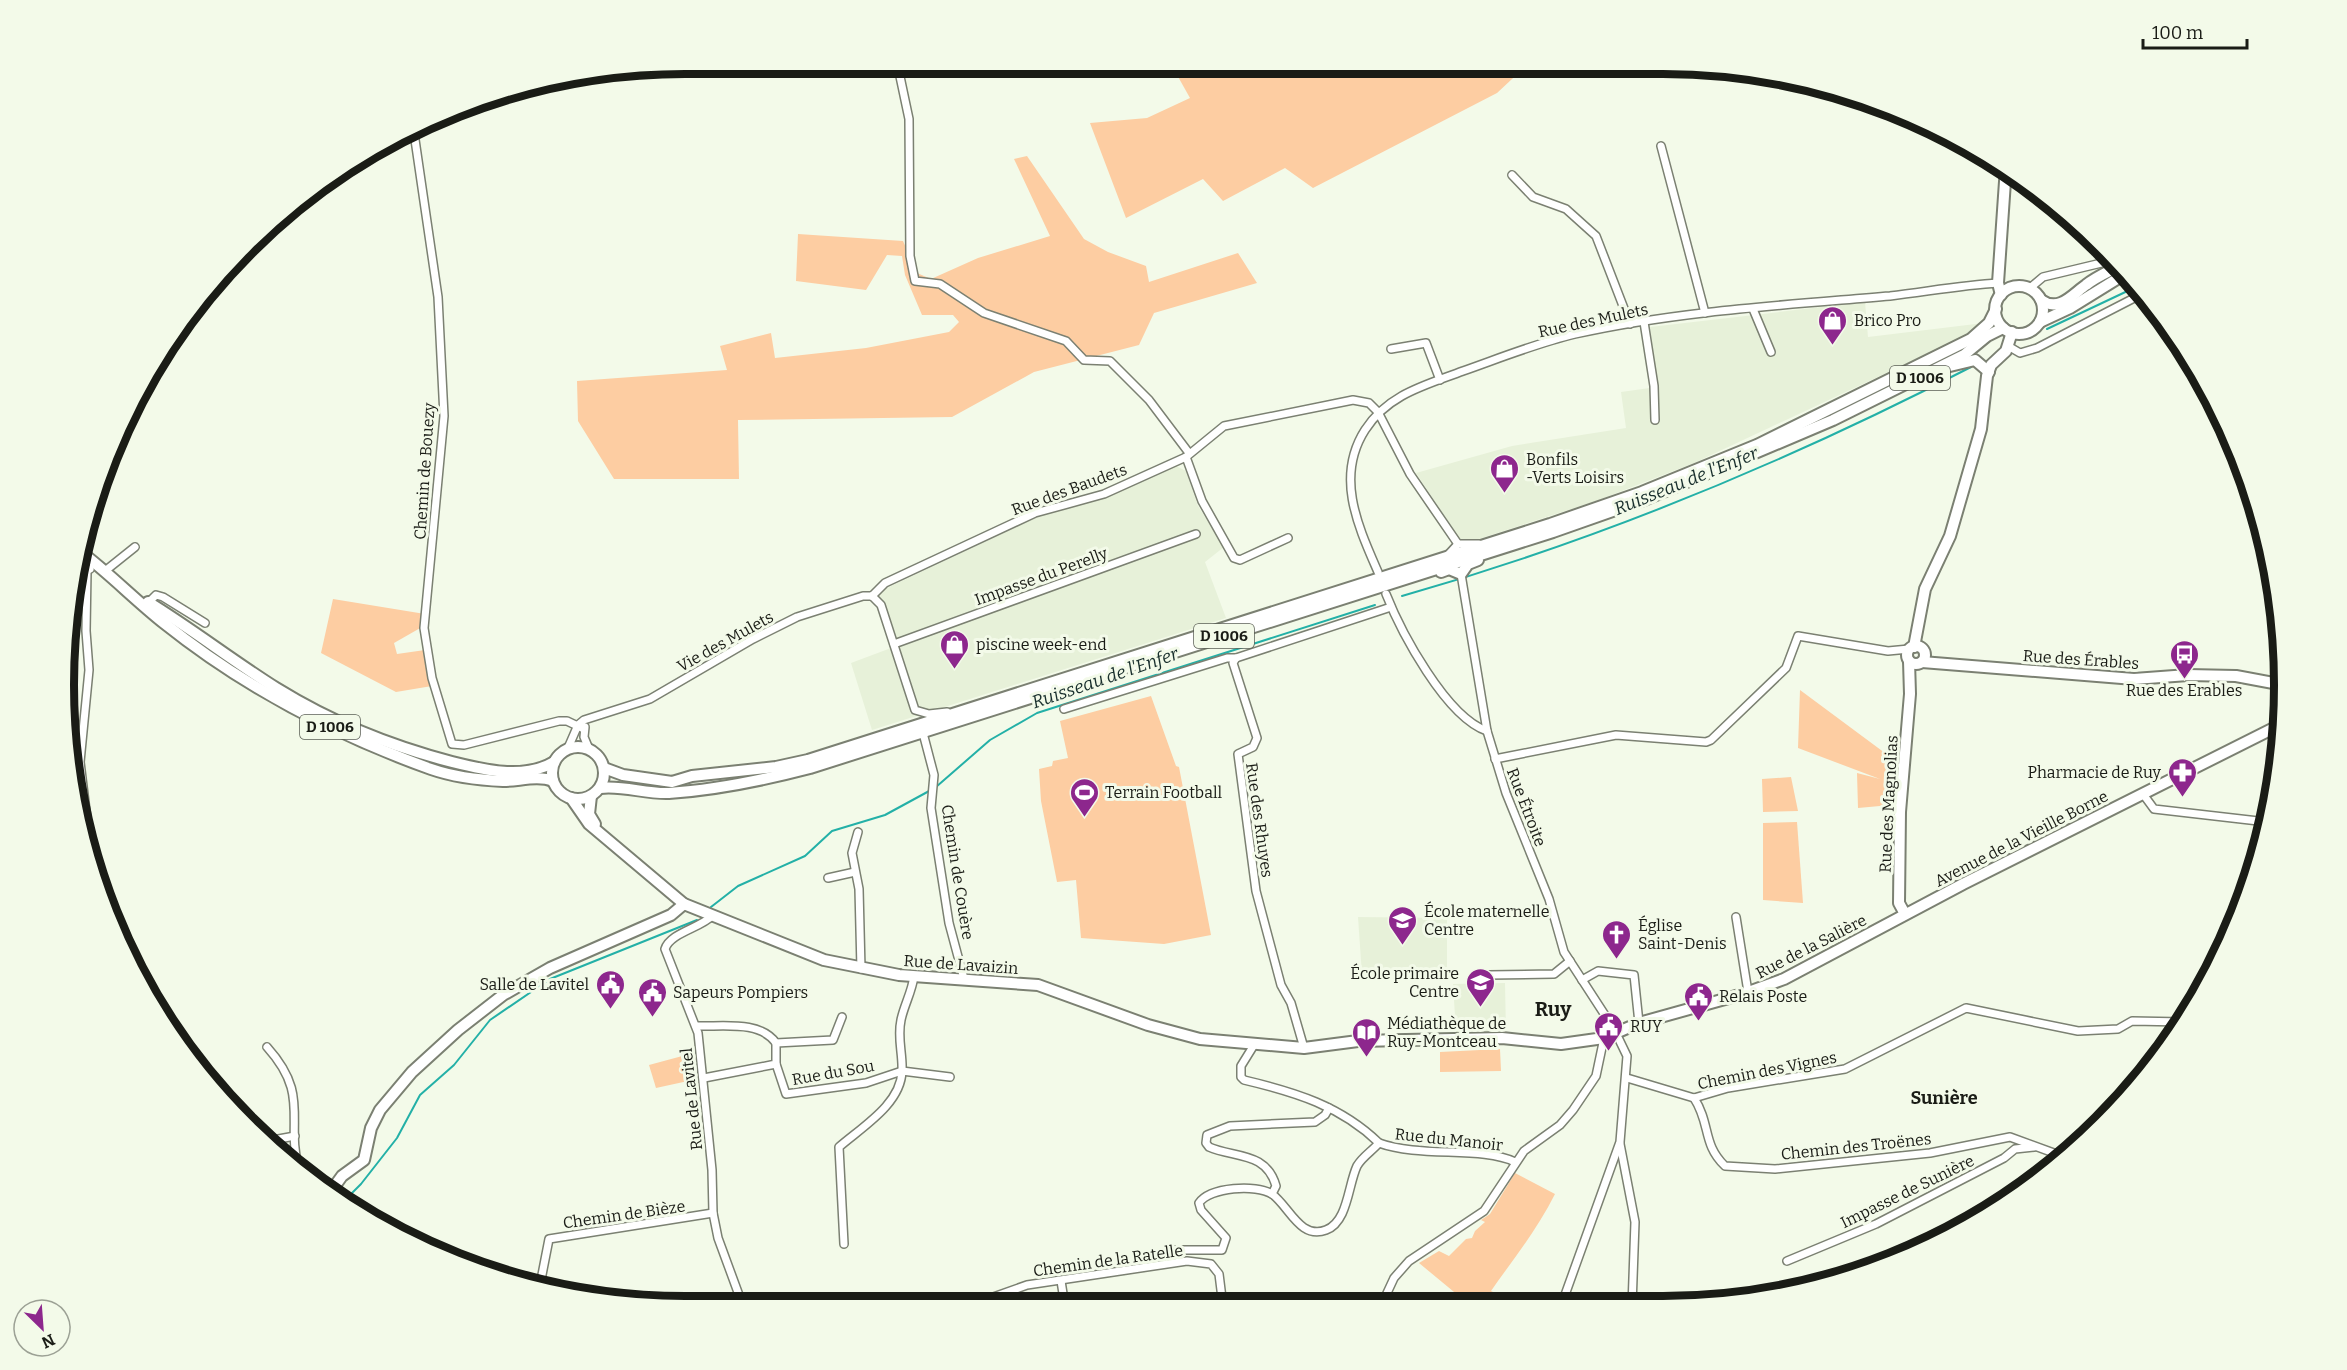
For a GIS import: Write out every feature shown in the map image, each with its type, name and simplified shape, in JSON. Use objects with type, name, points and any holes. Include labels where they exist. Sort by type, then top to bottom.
[{"type":"main road","points":[[1916,655],[1925,589],[1946,548],[1982,429],[1989,372],[2008,346],[2007,330],[1996,317],[2001,295],[1998,284],[2005,179]]},
{"type":"main road","points":[[2001,295],[2018,286],[2030,288],[2042,300],[2052,304],[2065,302],[2085,285],[2111,271]]},
{"type":"main road","points":[[2007,330],[2029,331],[2040,322],[2070,308],[2118,278]]},
{"type":"main road","points":[[2040,322],[2043,310],[2042,300]]},
{"type":"main road","name":"D 1006","points":[[604,768],[622,775],[672,782],[692,776],[776,767],[808,760],[1631,496],[1757,445],[1959,346],[1982,331],[1996,309]]},
{"type":"main road","name":"D 1006","points":[[600,788],[616,787],[660,793],[739,784],[810,768],[1499,549],[1600,516],[1702,477],[1916,380],[1964,355],[1987,336],[2007,330]]},
{"type":"main road","points":[[1916,380],[1963,361],[1976,360],[1989,372]]},
{"type":"main road","points":[[1410,577],[1428,577],[1449,569],[1462,580],[1468,564],[1499,549]]},
{"type":"main road","name":"D 1006","points":[[86,560],[92,567],[105,571],[163,623],[250,682],[369,746],[462,777],[502,781],[538,778],[553,781]]},
{"type":"main road","name":"D 1006","points":[[136,598],[149,602],[277,689],[370,737],[439,758],[486,769],[527,771],[554,762]]},
{"type":"main road","name":"Rue des Érables","points":[[1916,655],[1948,663],[2134,679],[2188,675],[2236,676],[2274,683]]},
{"type":"main road","name":"Rue des Magnolias","points":[[1905,914],[1899,903],[1900,812],[1910,694],[1916,655]]},
{"type":"main road","name":"Avenue de la Vieille Borne","points":[[1905,914],[2272,729]]},
{"type":"main road","points":[[568,748],[589,749],[599,757],[604,768],[600,788],[591,796],[570,798],[560,792],[553,781],[554,762],[568,748]]},
{"type":"main road","name":"Rue de Lavaizin","points":[[591,796],[588,808],[590,817],[634,862]]},
{"type":"main road","name":"Rue de Lavaizin","points":[[570,798],[583,818],[684,904],[807,955],[861,969],[914,976],[1038,984],[1148,1025],[1200,1039],[1304,1048]]},
{"type":"main road","points":[[335,1186],[342,1176],[364,1160],[371,1128],[380,1110],[412,1072],[458,1030],[504,995],[550,968],[671,915],[684,904]]},
{"type":"main road","name":"Rue de la Salière","points":[[1304,1048],[1358,1041],[1502,1038],[1561,1044],[1604,1038],[1640,1023],[1748,992],[1784,979],[1905,914]]},
{"type":"street","points":[[899,74],[909,119],[910,256],[915,281],[940,284],[984,313],[1066,341],[1084,360],[1110,361],[1149,400],[1188,455],[1202,501],[1234,558],[1240,560],[1288,538]]},
{"type":"street","name":"Chemin de Bouezy","points":[[415,137],[438,297],[444,416],[424,628],[432,678],[452,744],[464,745],[559,721],[581,727]]},
{"type":"street","points":[[1660,146],[1705,313]]},
{"type":"street","points":[[1512,175],[1533,197],[1566,209],[1596,236],[1630,324]]},
{"type":"street","points":[[2030,288],[2043,277],[2103,263]]},
{"type":"street","name":"Rue des Mulets","points":[[1378,572],[1356,519],[1350,483],[1356,450],[1364,431],[1378,412],[1406,391],[1507,355],[1574,335],[1630,324],[1705,313],[1998,284]]},
{"type":"street","points":[[2008,346],[2020,353],[2037,348],[2135,298]]},
{"type":"street","points":[[1753,309],[1771,352]]},
{"type":"street","points":[[1644,322],[1654,386],[1655,420]]},
{"type":"street","points":[[1391,349],[1425,343],[1440,380]]},
{"type":"street","name":"Rue des Baudets","points":[[872,596],[885,583],[1035,513],[1104,494],[1188,455],[1213,433],[1238,422],[1353,400],[1369,404],[1378,412]]},
{"type":"street","points":[[1378,412],[1410,474],[1458,544]]},
{"type":"street","name":"Impasse du Perelly","points":[[894,644],[1196,534]]},
{"type":"street","points":[[1447,556],[1458,544],[1484,544]]},
{"type":"street","points":[[105,571],[135,547]]},
{"type":"street","points":[[84,571],[92,567]]},
{"type":"street","points":[[85,806],[80,762],[89,670],[86,631],[92,567]]},
{"type":"street","name":"Rue Étroite","points":[[1462,580],[1487,730],[1495,759],[1549,899],[1564,952],[1617,1033],[1627,1056],[1620,1142]]},
{"type":"street","points":[[1386,594],[1405,636],[1428,674],[1473,724],[1487,730]]},
{"type":"street","points":[[149,602],[156,595],[163,597],[205,623]]},
{"type":"street","name":"Vie des Mulets","points":[[581,727],[595,716],[650,699],[753,639],[797,617],[863,596],[872,596]]},
{"type":"street","points":[[872,596],[881,605],[915,710],[929,714],[973,708]]},
{"type":"street","points":[[1064,709],[1227,658],[1236,658],[1391,607]]},
{"type":"street","points":[[1495,759],[1616,735],[1706,742],[1716,736],[1779,675],[1791,657],[1798,636],[1916,655]]},
{"type":"street","name":"Rue des Rhuyes","points":[[1236,658],[1233,663],[1257,738],[1253,747],[1238,754],[1255,883],[1281,985],[1291,1003],[1304,1048]]},
{"type":"street","points":[[568,748],[581,727]]},
{"type":"street","points":[[581,727],[589,749]]},
{"type":"street","name":"Chemin de Couère","points":[[923,733],[934,775],[931,808],[950,923],[964,980]]},
{"type":"street","points":[[2143,794],[2154,809],[2258,821]]},
{"type":"street","points":[[858,832],[852,853],[859,889],[861,969]]},
{"type":"street","points":[[828,878],[855,872]]},
{"type":"street","name":"Rue de Lavitel","points":[[712,916],[705,923],[671,940],[665,949],[696,1026],[704,1078],[713,1213],[720,1247],[739,1296]]},
{"type":"street","points":[[1736,917],[1748,992]]},
{"type":"street","points":[[1489,975],[1554,974],[1570,961]]},
{"type":"street","points":[[1582,980],[1598,971],[1634,975],[1640,1023]]},
{"type":"street","points":[[844,1244],[839,1147],[894,1097],[902,1071],[899,1043],[901,1019],[912,993],[914,976]]},
{"type":"street","name":"Chemin des Vignes","points":[[1627,1078],[1694,1098],[1728,1088],[1845,1069],[1966,1008],[2078,1031],[2118,1029],[2132,1021],[2172,1022]]},
{"type":"street","points":[[696,1026],[761,1029],[777,1043],[833,1040],[842,1017]]},
{"type":"street","points":[[1386,1296],[1394,1278],[1409,1261],[1484,1211],[1524,1151],[1560,1125],[1587,1092],[1600,1065],[1604,1038]]},
{"type":"street","name":"Rue du Sou","points":[[777,1043],[776,1065],[786,1094],[866,1083],[902,1071],[950,1077]]},
{"type":"street","points":[[1173,1250],[1221,1250],[1226,1238],[1201,1210],[1199,1203],[1203,1197],[1236,1188],[1272,1194],[1300,1225],[1313,1231],[1326,1230],[1338,1221],[1360,1161],[1379,1143],[1357,1124],[1296,1092],[1244,1080],[1241,1077],[1241,1066],[1252,1053],[1254,1045]]},
{"type":"street","points":[[267,1047],[285,1072],[294,1092],[297,1157]]},
{"type":"street","name":"Rue du Sou","points":[[704,1078],[776,1065]]},
{"type":"street","name":"Chemin des Troënes","points":[[1694,1098],[1703,1111],[1712,1154],[1725,1166],[1775,1168],[1929,1153],[2010,1137],[2055,1153]]},
{"type":"street","points":[[1272,1194],[1276,1186],[1274,1177],[1264,1167],[1250,1157],[1209,1147],[1206,1143],[1207,1135],[1230,1126],[1314,1122],[1325,1115],[1329,1108]]},
{"type":"street","points":[[276,1139],[295,1136]]},
{"type":"street","points":[[1565,1296],[1620,1142]]},
{"type":"street","points":[[1620,1142],[1635,1222],[1632,1296]]},
{"type":"street","name":"Rue du Manoir","points":[[1379,1143],[1398,1150],[1486,1156],[1515,1162]]},
{"type":"street","name":"Impasse de Sunière","points":[[1787,1261],[1876,1224],[2004,1158],[2015,1149],[2037,1147]]},
{"type":"street","name":"Chemin de Bièze","points":[[541,1279],[549,1239],[713,1213]]},
{"type":"street","name":"Chemin de la Ratelle","points":[[995,1296],[1027,1284],[1061,1281],[1187,1261],[1211,1264],[1219,1274],[1222,1296]]},
{"type":"street","points":[[1061,1281],[1063,1296]]},
{"type":"shaded area","points":[[1176,74],[1517,74],[1497,93],[1313,188],[1285,168],[1223,201],[1203,179],[1126,218],[1090,123],[1147,118],[1190,98]]},
{"type":"shaded area","points":[[1027,156],[1084,239],[1108,252],[1146,266],[1149,282],[1238,253],[1257,283],[1154,313],[1139,345],[1034,372],[952,417],[738,420],[739,479],[614,479],[578,421],[577,381],[727,370],[720,346],[771,333],[775,358],[866,348],[949,332],[959,322],[953,315],[922,315],[905,275],[902,256],[887,255],[866,290],[796,281],[798,234],[903,241],[917,273],[931,279],[978,258],[1050,236],[1014,159]]},
{"type":"shaded area","points":[[1865,302],[1868,337],[1984,323],[1976,331],[1694,463],[1596,501],[1463,544],[1416,473],[1512,446],[1626,428],[1621,392],[1657,387],[1650,327]]},
{"type":"shaded area","points":[[1176,466],[1186,471],[1198,506],[1224,547],[1205,562],[1226,618],[872,730],[851,663],[891,648],[872,595],[1040,516],[1109,496]]},
{"type":"shaded area","points":[[333,599],[425,614],[422,627],[394,643],[397,654],[425,650],[432,686],[396,692],[321,653]]},
{"type":"shaded area","points":[[1800,690],[1893,759],[1890,783],[1896,785],[1895,802],[1891,805],[1858,808],[1857,773],[1880,779],[1798,748]]},
{"type":"shaded area","points":[[1151,696],[1176,766],[1179,767],[1211,935],[1164,944],[1081,938],[1076,880],[1057,882],[1041,801],[1039,769],[1052,766],[1053,761],[1068,758],[1060,721]]},
{"type":"shaded area","points":[[1791,777],[1798,811],[1763,812],[1762,779]]},
{"type":"shaded area","points":[[1797,822],[1803,903],[1763,900],[1763,823]]},
{"type":"shaded area","name":"École maternelle Centre","points":[[1358,917],[1447,918],[1447,978],[1362,975]]},
{"type":"shaded area","name":"École primaire Centre","points":[[1505,983],[1506,1032],[1456,1032],[1453,984]]},
{"type":"shaded area","points":[[1500,1049],[1501,1071],[1440,1072],[1440,1052]]},
{"type":"shaded area","points":[[686,1055],[688,1081],[656,1088],[649,1065]]},
{"type":"shaded area","points":[[1515,1173],[1555,1194],[1533,1232],[1491,1291],[1501,1296],[1459,1296],[1419,1263],[1439,1251],[1449,1256],[1466,1239],[1472,1238],[1475,1231],[1485,1222],[1481,1220],[1490,1214]]},
{"type":"waterway","name":"Ruisseau de l'Enfer","points":[[2047,329],[2129,290]]},
{"type":"waterway","name":"Ruisseau de l'Enfer","points":[[1402,596],[1548,550],[1692,496],[1833,435],[1971,367]]},
{"type":"waterway","name":"Ruisseau de l'Enfer","points":[[936,787],[990,740],[1037,713],[1375,605]]},
{"type":"waterway","name":"Ruisseau de l'Enfer","points":[[711,907],[738,886],[805,856],[832,831],[885,815],[931,790]]},
{"type":"waterway","name":"Ruisseau de l'Enfer","points":[[349,1196],[397,1138],[420,1095],[454,1065],[490,1020],[550,979],[697,920]]},
{"type":"place","name":"Brico Pro","points":[[1833,346]]},
{"type":"place","name":"Bonfils -Verts Loisirs","points":[[1505,494]]},
{"type":"place","name":"piscine week-end","points":[[955,670]]},
{"type":"place","name":"Rue des Erables","points":[[2184,680]]},
{"type":"place","name":"Pharmacie de Ruy","points":[[2182,798]]},
{"type":"place","name":"Terrain Football","points":[[1084,818]]},
{"type":"place","name":"École maternelle Centre","points":[[1403,946]]},
{"type":"place","name":"Église Saint-Denis","points":[[1617,960]]},
{"type":"place","name":"École primaire Centre","points":[[1480,1008]]},
{"type":"place","name":"Salle de Lavitel","points":[[610,1010]]},
{"type":"place","name":"Sapeurs Pompiers","points":[[652,1018]]},
{"type":"place","name":"Relais Poste","points":[[1698,1022]]},
{"type":"place","name":"RUY","points":[[1609,1052]]},
{"type":"place","name":"Médiathèque de Ruy-Montceau","points":[[1366,1058]]},
{"type":"district","name":"Ruy","points":[[1553,1009]]},
{"type":"district","name":"Sunière","points":[[1944,1098]]}]
